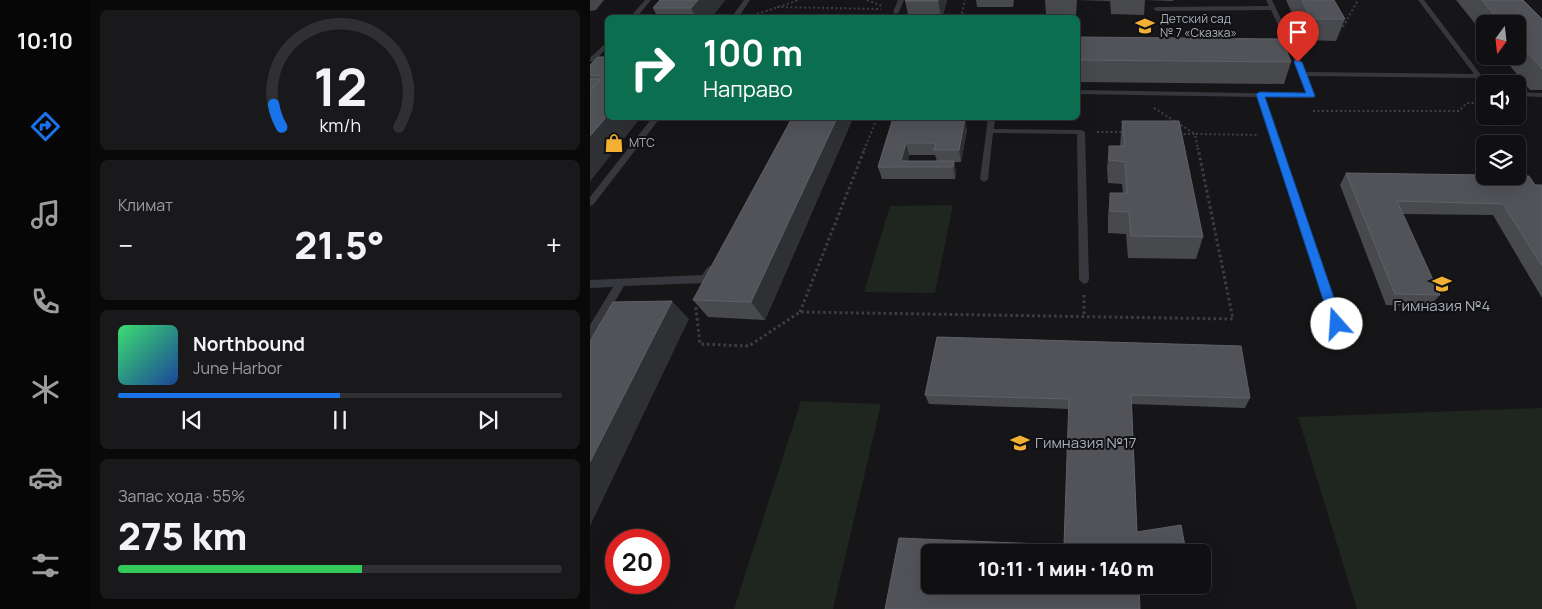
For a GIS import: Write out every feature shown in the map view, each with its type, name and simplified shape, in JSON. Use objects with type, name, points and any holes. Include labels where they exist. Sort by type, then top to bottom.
[{"type":"main road","points":[[590,6],[596,0]]},
{"type":"lane","points":[[635,15],[648,0]]},
{"type":"lane","points":[[736,15],[747,0]]},
{"type":"lane","points":[[892,10],[901,0]]},
{"type":"lane","points":[[1080,92],[1311,96],[1304,74],[1269,0]]},
{"type":"lane","points":[[1421,0],[1479,75]]},
{"type":"lane","points":[[1156,9],[1273,8]]},
{"type":"lane","points":[[591,60],[605,46]]},
{"type":"lane","points":[[591,60],[605,60]]},
{"type":"lane","points":[[1304,74],[1476,76]]},
{"type":"lane","points":[[1260,94],[1337,324]]},
{"type":"lane","points":[[1526,94],[1542,95]]},
{"type":"lane","points":[[590,203],[654,120]]},
{"type":"lane","points":[[984,179],[991,120]]},
{"type":"lane","points":[[991,131],[1081,132],[1084,280]]},
{"type":"lane","points":[[590,284],[705,279],[715,262]]},
{"type":"lane","points":[[590,334],[620,284]]},
{"type":"path","points":[[754,15],[799,0]]},
{"type":"path","points":[[962,15],[965,0]]},
{"type":"path","points":[[1343,27],[1358,0]]},
{"type":"path","points":[[777,7],[892,10]]},
{"type":"path","points":[[800,312],[1233,319],[1196,134],[1127,92]]},
{"type":"path","points":[[1304,111],[1459,111],[1467,103],[1476,103]]},
{"type":"path","points":[[705,279],[696,309],[700,344],[749,346],[800,312],[876,120]]},
{"type":"path","points":[[1081,132],[1128,133]]},
{"type":"path","points":[[1176,134],[1273,135]]},
{"type":"path","points":[[1084,280],[1084,317]]},
{"type":"shaded area","points":[[953,205],[935,293],[864,292],[890,206]]},
{"type":"shaded area","points":[[801,401],[881,404],[833,609],[734,609]]},
{"type":"shaded area","points":[[1542,408],[1542,609],[1357,609],[1298,417]]},
{"type":"building","points":[[660,0],[698,0],[691,8],[653,8]]},
{"type":"building","points":[[938,0],[938,1],[905,1]]},
{"type":"building","points":[[1302,0],[1334,0],[1345,19],[1311,19]]},
{"type":"building","points":[[1482,0],[1523,0],[1542,19],[1542,69],[1526,50],[1526,15],[1494,15]]},
{"type":"building","points":[[1080,37],[1282,39],[1291,62],[1080,60]]},
{"type":"building","points":[[598,57],[605,57],[605,74],[603,76],[590,75],[590,65]]},
{"type":"building","points":[[605,74],[605,118],[590,136],[590,90]]},
{"type":"building","points":[[590,79],[600,79],[590,90]]},
{"type":"building","points":[[791,120],[836,120],[751,302],[693,300]]},
{"type":"building","points":[[892,120],[965,120],[959,150],[934,150],[936,143],[906,143],[901,161],[954,161],[953,167],[878,167]]},
{"type":"building","points":[[1122,121],[1179,121],[1203,237],[1131,236],[1129,212],[1110,211],[1110,193],[1127,193],[1125,162],[1109,160],[1109,146],[1125,146]]},
{"type":"building","points":[[1346,173],[1476,175],[1476,185],[1526,185],[1526,176],[1529,176],[1535,185],[1542,185],[1542,266],[1503,204],[1397,201],[1440,295],[1395,294]]},
{"type":"building","points":[[672,301],[590,462],[590,341],[613,302]]},
{"type":"building","points":[[937,337],[1241,346],[1250,398],[1131,395],[1137,532],[1181,525],[1185,544],[1064,544],[1069,399],[925,395]]},
{"type":"building","points":[[899,538],[1040,544],[921,544],[921,594],[1139,594],[1140,609],[885,609]]},
{"type":"place","name":"Детский сад № 7 «Сказка»","points":[[1145,26]]},
{"type":"place","name":"МТС","points":[[614,143]]},
{"type":"place","name":"Гимназия №4","points":[[1442,284]]},
{"type":"place","name":"Гимназия №17","points":[[1020,443]]},
{"type":"route","points":[[1298,62],[1311,96],[1260,94],[1337,324]]}]
